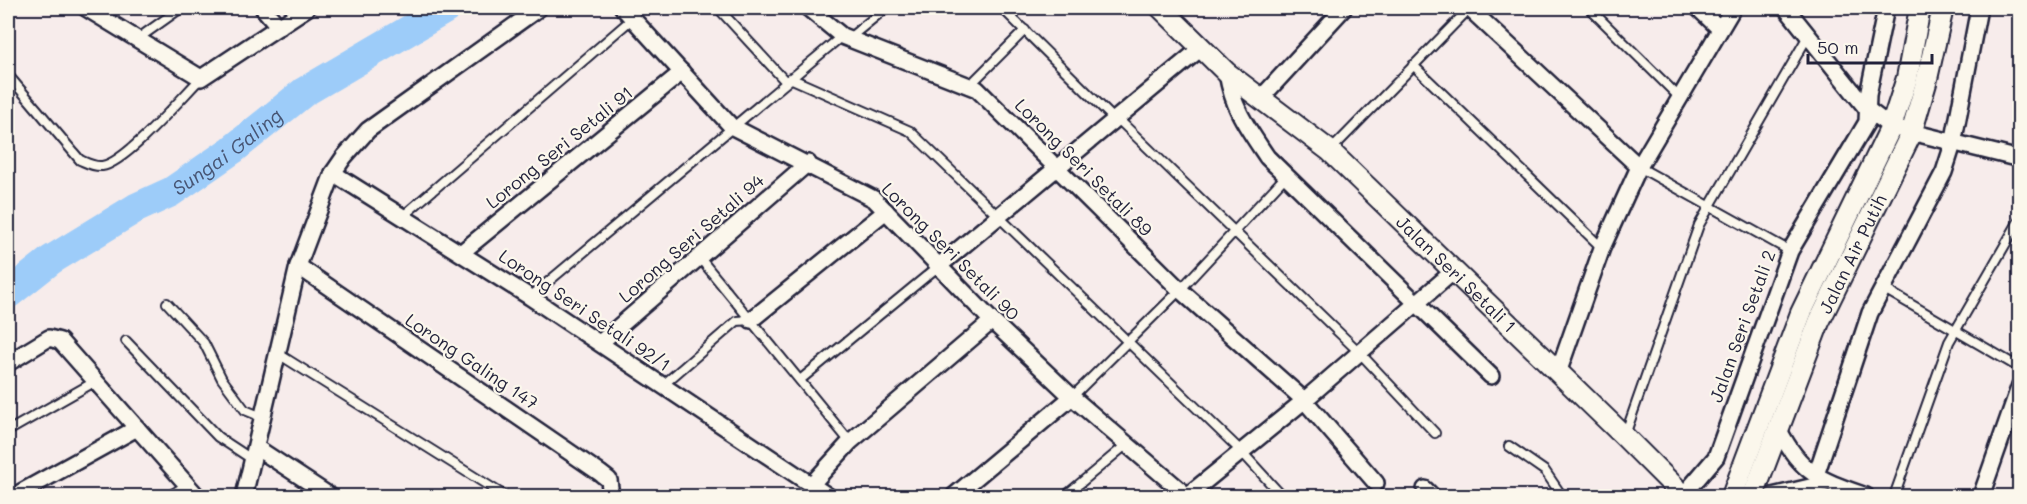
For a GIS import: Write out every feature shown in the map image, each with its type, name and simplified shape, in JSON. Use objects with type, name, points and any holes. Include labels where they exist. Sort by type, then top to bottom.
[{"type":"street","points":[[86,8],[201,78],[307,8]]},
{"type":"street","points":[[263,8],[279,27]]},
{"type":"street","points":[[244,496],[256,454],[262,417],[298,266],[333,173],[368,130],[539,8]]},
{"type":"street","name":"Lorong Seri Setali 89","points":[[808,8],[845,38],[970,85],[1180,290],[1304,400],[1376,483]]},
{"type":"street","name":"Jalan Seri Setali 1","points":[[1161,8],[1227,73],[1330,151],[1685,493]]},
{"type":"street","points":[[1261,98],[1344,8]]},
{"type":"street","points":[[1469,8],[1639,167]]},
{"type":"street","points":[[1698,8],[1719,28]]},
{"type":"street","points":[[1558,373],[1602,248],[1639,167],[1719,28],[1733,8]]},
{"type":"street","name":"Jalan Seri Setali 2","points":[[1685,493],[1716,457],[1790,251],[1867,122],[1867,109],[1886,8]]},
{"type":"street","name":"Jalan Air Putih","points":[[1731,496],[1801,313],[1891,128],[1907,78],[1920,8]]},
{"type":"street","name":"Jalan Air Putih","points":[[1753,496],[1819,322],[1911,134],[1929,71],[1942,8]]},
{"type":"street","points":[[1815,485],[1869,313],[1944,172],[1953,144],[1979,8]]},
{"type":"street","points":[[1791,11],[1867,109],[1891,128],[2019,159]]},
{"type":"street","name":"Lorong Seri Setali 90","points":[[628,13],[731,126],[743,134],[865,192],[940,265],[992,321],[1071,397],[1187,496]]},
{"type":"street","points":[[940,265],[1201,48]]},
{"type":"street","name":"Lorong Seri Setali 91","points":[[462,252],[681,72]]},
{"type":"street","points":[[1227,73],[1231,98],[1240,117],[1267,157],[1491,376]]},
{"type":"street","name":"Lorong Seri Setali 94","points":[[600,343],[808,163]]},
{"type":"street","name":"Lorong Seri Setali 92/1","points":[[333,173],[462,252],[828,496]]},
{"type":"street","points":[[751,320],[886,211]]},
{"type":"street","name":"Lorong Galing 147","points":[[298,266],[600,473],[609,480],[611,496]]},
{"type":"street","points":[[1187,496],[1304,400],[1358,351],[1455,270]]},
{"type":"street","points":[[811,485],[850,441],[992,321]]},
{"type":"street","points":[[8,363],[49,338],[55,339],[68,349],[192,491]]},
{"type":"street","points":[[1981,496],[2019,385]]},
{"type":"street","points":[[954,496],[1071,397]]},
{"type":"street","points":[[8,491],[13,496],[137,429]]},
{"type":"street","points":[[1779,430],[1794,457],[1815,485]]},
{"type":"street","points":[[256,454],[330,496]]},
{"type":"street","points":[[1772,496],[1815,485],[1866,496]]},
{"type":"lane","points":[[136,40],[181,8]]},
{"type":"lane","points":[[718,8],[788,80],[910,131],[1241,451],[1282,496]]},
{"type":"lane","points":[[530,297],[731,126],[788,80],[886,8]]},
{"type":"lane","points":[[1002,8],[1358,351],[1435,433]]},
{"type":"lane","points":[[1330,151],[1469,8]]},
{"type":"lane","points":[[1589,8],[1679,97]]},
{"type":"lane","points":[[403,216],[628,13]]},
{"type":"lane","points":[[970,85],[1024,30]]},
{"type":"lane","points":[[1624,436],[1693,239],[1709,207],[1809,36]]},
{"type":"lane","points":[[1413,65],[1602,248]]},
{"type":"lane","points":[[8,75],[80,160],[90,165],[104,166],[132,148],[201,78]]},
{"type":"lane","points":[[1639,167],[1790,251]]},
{"type":"lane","points":[[1071,397],[1180,290],[1232,231],[1285,177]]},
{"type":"lane","points":[[1894,496],[1954,330],[2019,219]]},
{"type":"lane","points":[[699,257],[850,441]]},
{"type":"lane","points":[[800,380],[940,265]]},
{"type":"lane","points":[[1881,287],[2019,368]]},
{"type":"lane","points":[[167,303],[204,343],[222,378],[245,410],[262,417]]},
{"type":"lane","points":[[663,385],[737,321],[751,320]]},
{"type":"lane","points":[[126,341],[218,437],[256,454]]},
{"type":"lane","points":[[277,353],[505,496]]},
{"type":"lane","points":[[8,431],[96,381]]},
{"type":"lane","points":[[1065,496],[1127,444]]},
{"type":"lane","points":[[1509,446],[1545,471],[1562,496]]},
{"type":"lane","points":[[169,496],[192,491]]},
{"type":"water","points":[[51,260],[10,305],[8,307],[8,281]]},
{"type":"waterway","name":"Sungai Galing","points":[[8,294],[51,260],[136,208],[171,192],[232,150],[304,92],[447,8]]}]
